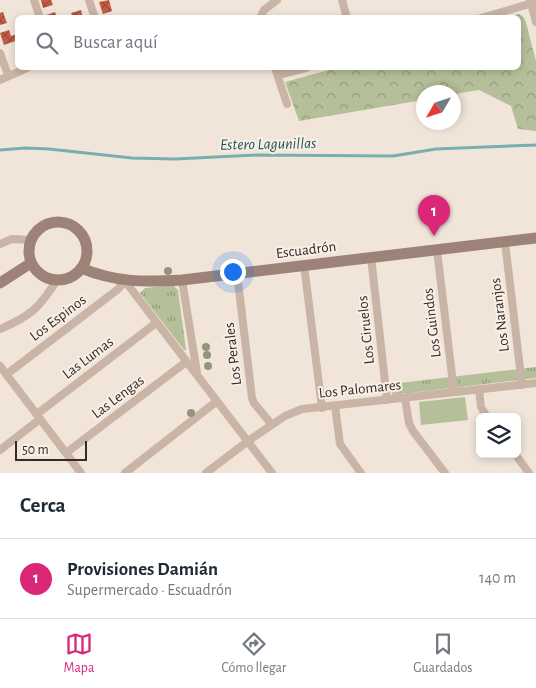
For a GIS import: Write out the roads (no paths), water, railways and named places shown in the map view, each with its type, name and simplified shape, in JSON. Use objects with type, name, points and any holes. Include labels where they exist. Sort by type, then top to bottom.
[{"type":"street","points":[[34,0],[39,15]]},
{"type":"street","points":[[89,0],[94,15]]},
{"type":"street","points":[[262,15],[264,10],[276,0]]},
{"type":"street","points":[[342,0],[346,15]]},
{"type":"street","points":[[491,15],[532,2],[536,22]]},
{"type":"street","points":[[0,53],[8,75]]},
{"type":"street","points":[[0,80],[22,70]]},
{"type":"street","points":[[287,104],[276,72],[291,70]]},
{"type":"street","points":[[52,223],[61,223],[74,227],[86,246],[86,255],[81,268],[71,277],[57,280],[42,275],[31,263],[29,254],[31,240],[39,229],[52,223]]},
{"type":"street","name":"Escuadrón","points":[[81,268],[102,276],[125,281],[182,280],[536,238]]},
{"type":"street","points":[[0,244],[12,239],[31,240]]},
{"type":"street","name":"Los Naranjos","points":[[505,242],[522,384]]},
{"type":"street","name":"Los Guindos","points":[[437,250],[454,392]]},
{"type":"street","name":"Los Ciruelos","points":[[371,257],[387,400]]},
{"type":"street","points":[[0,283],[31,263]]},
{"type":"street","points":[[304,265],[322,408]]},
{"type":"street","name":"Los Perales","points":[[237,273],[252,398],[272,425]]},
{"type":"street","points":[[0,328],[32,313],[42,303],[57,280]]},
{"type":"street","points":[[182,280],[195,366],[200,379]]},
{"type":"street","points":[[125,281],[156,324],[272,473]]},
{"type":"street","name":"Los Espinos","points":[[3,371],[118,290],[125,281]]},
{"type":"street","name":"Las Lumas","points":[[39,417],[156,324]]},
{"type":"street","name":"Las Lengas","points":[[66,453],[186,362]]},
{"type":"street","points":[[3,371],[66,453],[77,471]]},
{"type":"street","name":"Los Palomares","points":[[206,473],[248,441],[296,410],[536,383]]},
{"type":"street","points":[[479,390],[481,407],[484,413]]},
{"type":"street","points":[[405,398],[412,430],[445,473]]},
{"type":"street","points":[[125,473],[217,401]]},
{"type":"street","points":[[335,406],[340,444],[361,473]]},
{"type":"street","points":[[0,450],[39,417]]},
{"type":"street","points":[[518,458],[529,473]]},
{"type":"waterway","name":"Estero Lagunillas","points":[[0,150],[49,149],[132,158],[175,159],[257,155],[393,156],[436,149],[536,145]]},
{"type":"place","name":"Provisiones Damián","points":[[434,236]]}]
